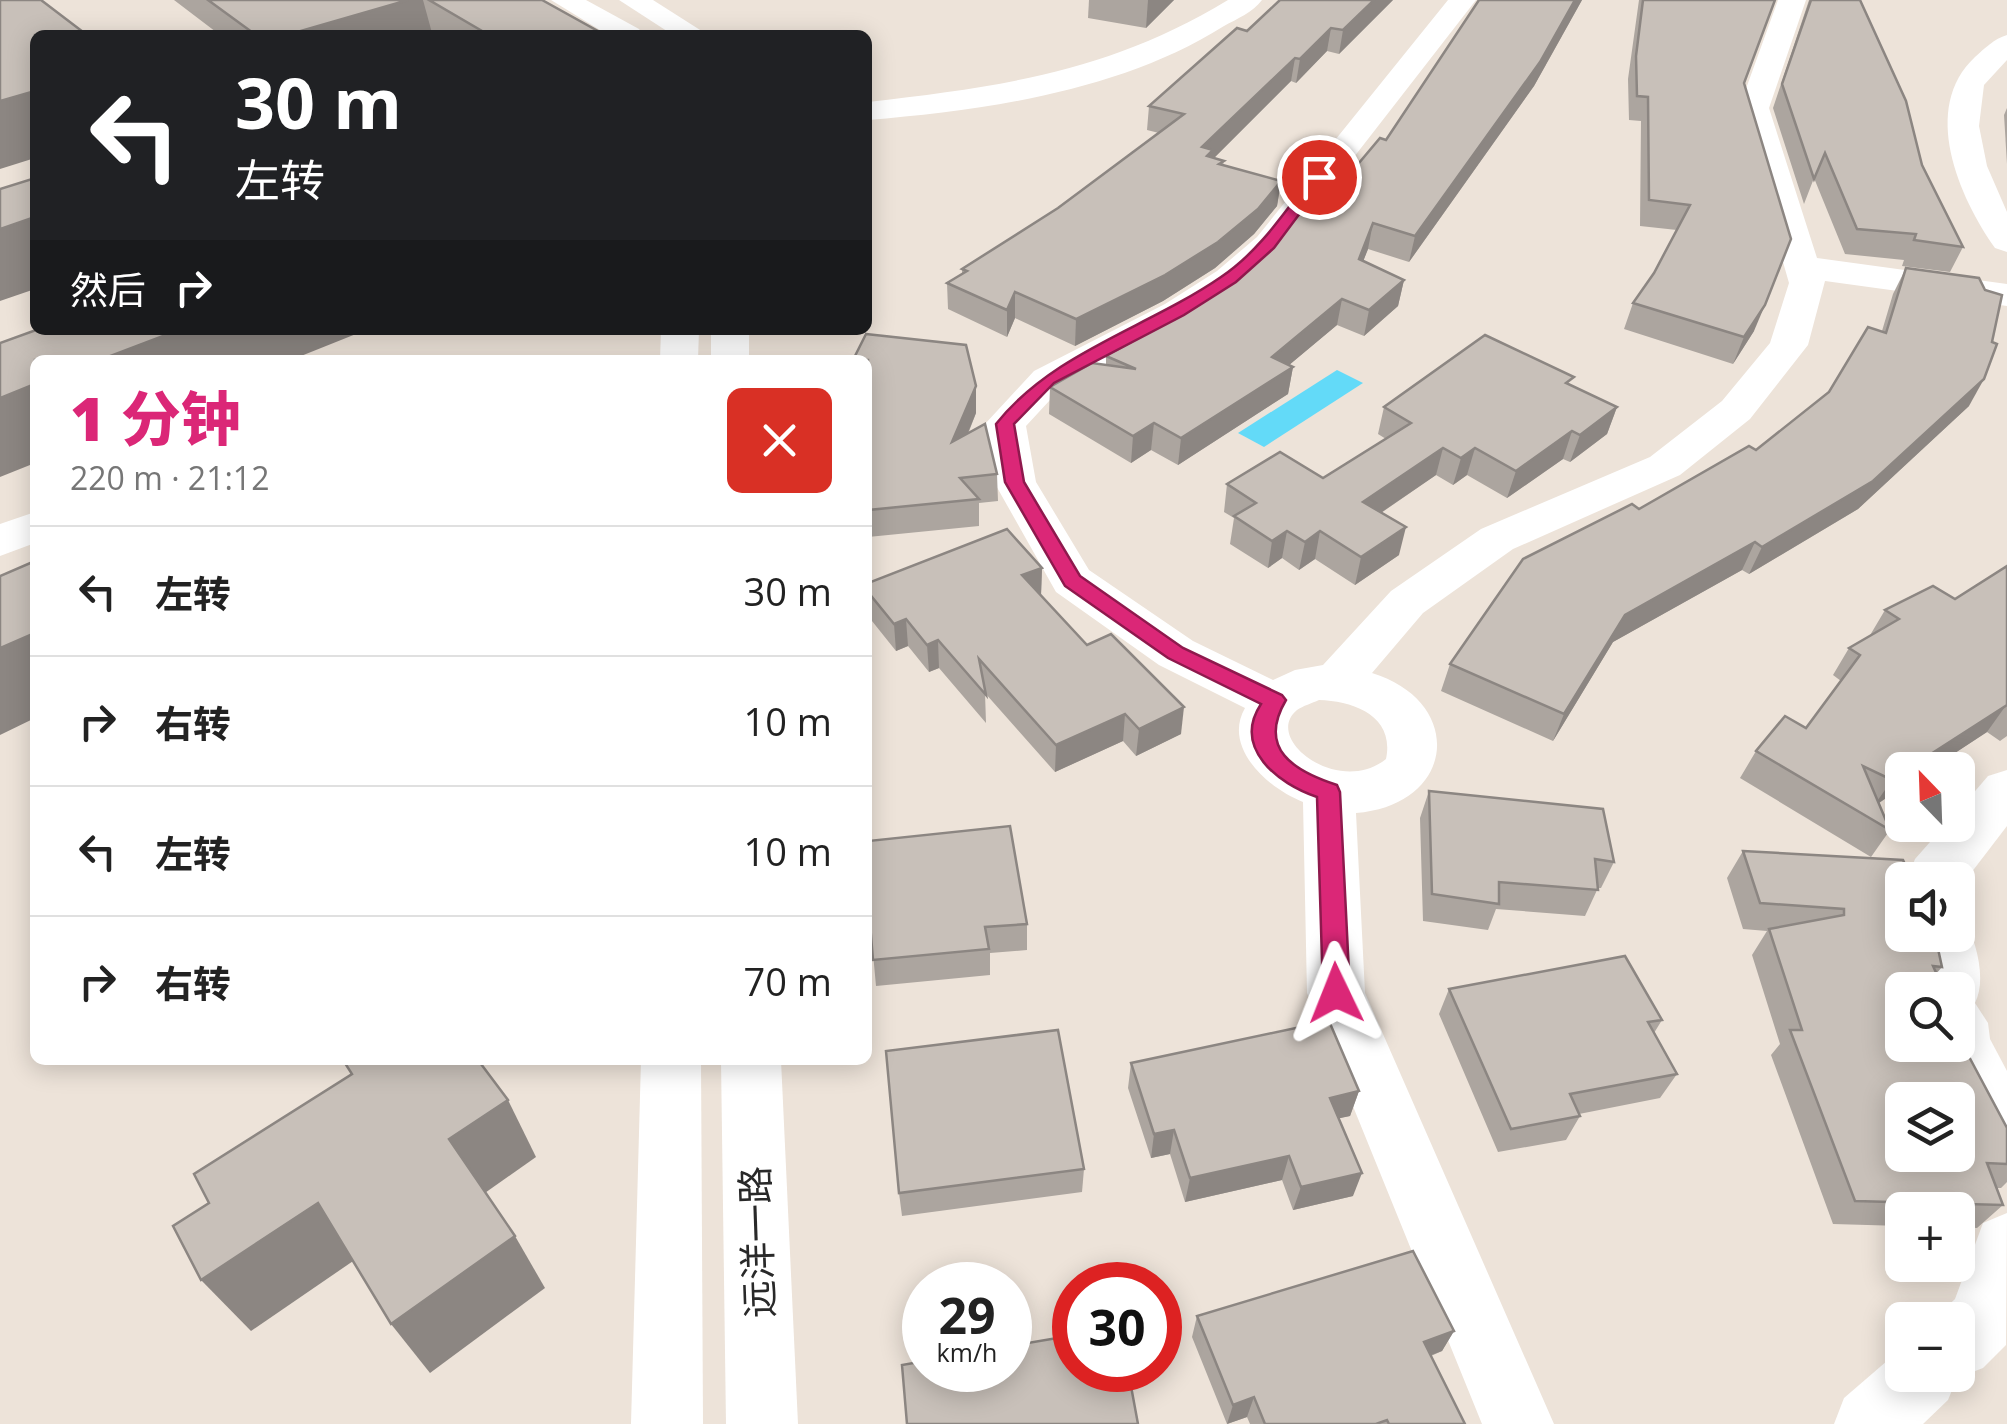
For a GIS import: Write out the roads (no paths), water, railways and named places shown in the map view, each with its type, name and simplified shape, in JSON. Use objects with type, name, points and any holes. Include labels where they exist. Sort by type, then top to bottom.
[{"type":"street","points":[[565,0],[620,30]]},
{"type":"street","points":[[633,0],[686,30]]},
{"type":"street","points":[[872,110],[941,103],[1054,84],[1164,48],[1248,0]]},
{"type":"street","points":[[1274,700],[1176,653],[1072,581],[1015,482],[1005,424],[1048,380],[1178,312],[1230,279],[1268,244],[1462,0]]},
{"type":"street","points":[[1336,682],[1407,602],[1497,539],[1666,466],[1736,410],[1789,345],[1807,283],[1754,108],[1792,0]]},
{"type":"street","points":[[2007,44],[1970,81],[1962,141],[1993,219],[2007,241]]},
{"type":"street","points":[[1803,267],[2007,295]]},
{"type":"street","points":[[0,541],[30,528]]},
{"type":"street","points":[[1336,682],[1384,697],[1411,728],[1415,748],[1410,765],[1398,779],[1378,789],[1354,794],[1328,792],[1304,784],[1282,769],[1268,752],[1262,734],[1264,716],[1274,700],[1290,689],[1336,682]]},
{"type":"street","points":[[1944,862],[2007,790]]},
{"type":"street","points":[[1328,792],[1336,993],[1518,1424]]},
{"type":"street","points":[[1970,1062],[2007,1134]]},
{"type":"street","points":[[667,1424],[672,1065]]},
{"type":"street","name":"远洋一路","points":[[751,1065],[762,1424]]},
{"type":"street","points":[[1975,1327],[1982,1321],[2007,1246]]},
{"type":"street","points":[[1870,1424],[1905,1392]]},
{"type":"water","points":[[1337,370],[1363,383],[1264,447],[1238,433]]}]
